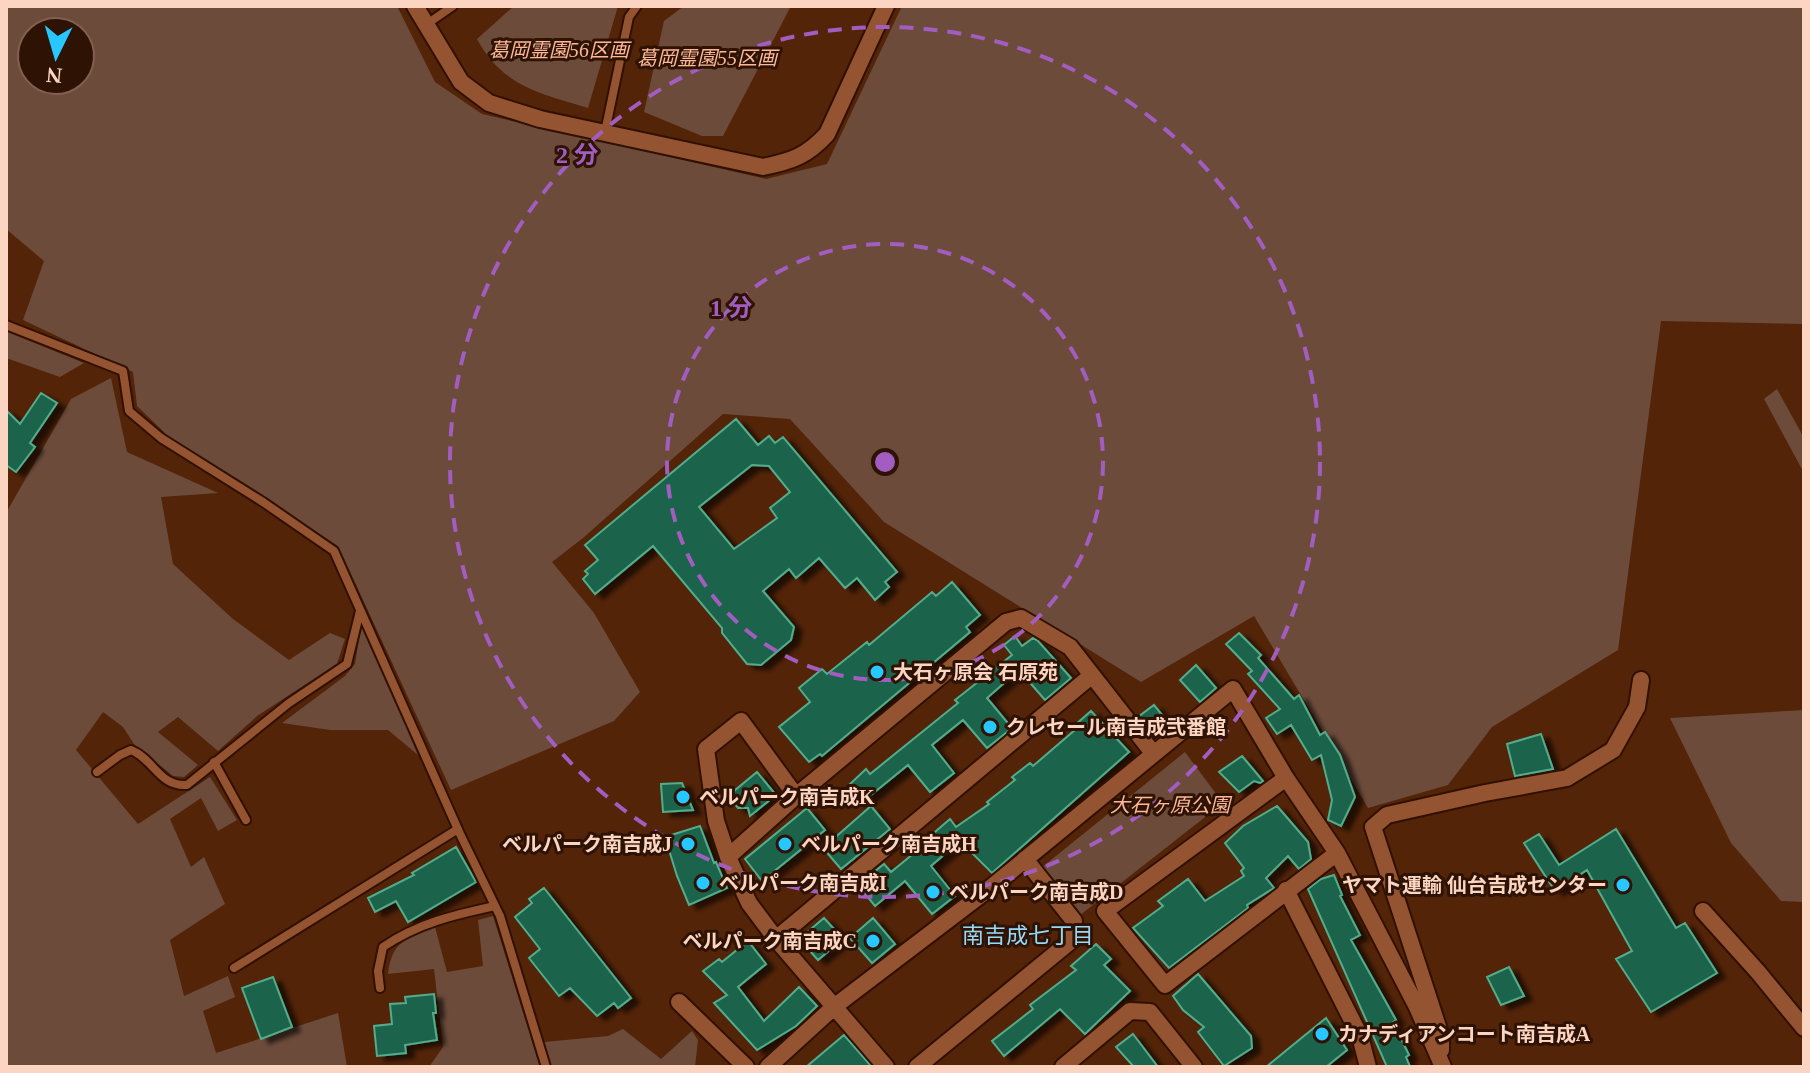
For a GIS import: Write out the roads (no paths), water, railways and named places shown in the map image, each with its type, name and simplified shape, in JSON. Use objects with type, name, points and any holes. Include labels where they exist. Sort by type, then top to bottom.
[{"type":"street","points":[[415,6],[424,26],[461,82],[489,103],[540,119],[763,167],[812,151],[827,134],[886,6]]},
{"type":"street","points":[[728,857],[796,796],[1006,622],[1021,618],[1070,647],[1153,753]]},
{"type":"street","points":[[776,939],[1091,676]]},
{"type":"street","points":[[1442,1065],[1441,1036],[1373,827],[1387,815],[1567,778],[1613,750],[1637,707],[1641,680]]},
{"type":"street","points":[[768,1067],[835,1006],[1025,859],[1233,689],[1286,778],[1337,853],[1417,1007],[1442,1065]]},
{"type":"street","points":[[796,796],[741,721],[706,749],[716,821],[749,903],[886,1067]]},
{"type":"street","points":[[1286,778],[1105,911],[1165,985],[1337,853]]},
{"type":"street","points":[[917,1067],[1072,940],[1074,921],[1025,859]]},
{"type":"street","points":[[1286,890],[1360,1036],[1368,1067]]},
{"type":"street","points":[[1703,911],[1804,1028]]},
{"type":"street","points":[[679,1002],[746,1067]]},
{"type":"street","points":[[1063,1067],[1130,1011],[1150,1012],[1194,1067]]},
{"type":"lane","points":[[424,26],[453,6]]},
{"type":"lane","points":[[605,132],[629,17],[637,6]]},
{"type":"lane","points":[[6,325],[123,371],[129,411],[161,438],[334,551],[495,906],[546,1067]]},
{"type":"lane","points":[[97,772],[131,750],[141,754],[163,779],[175,786],[187,785],[289,703],[347,664],[360,610]]},
{"type":"lane","points":[[214,762],[246,820]]},
{"type":"lane","points":[[234,968],[458,829]]},
{"type":"lane","points":[[380,988],[378,971],[383,947],[400,935],[440,918],[495,906]]},
{"type":"place","name":"大石ヶ原会 石原苑","points":[[877,672]]},
{"type":"place","name":"クレセール南吉成弐番館","points":[[990,727]]},
{"type":"place","name":"ベルパーク南吉成K","points":[[683,797]]},
{"type":"place","name":"ベルパーク南吉成J","points":[[688,844]]},
{"type":"place","name":"ベルパーク南吉成H","points":[[785,844]]},
{"type":"place","name":"ベルパーク南吉成I","points":[[703,883]]},
{"type":"place","name":"ヤマト運輸 仙台吉成センター","points":[[1623,885]]},
{"type":"place","name":"ベルパーク南吉成D","points":[[933,892]]},
{"type":"place","name":"ベルパーク南吉成C","points":[[873,941]]},
{"type":"place","name":"カナディアンコート南吉成A","points":[[1322,1034]]},
{"type":"district","name":"南吉成七丁目","points":[[1028,935]]},
{"type":"park label","name":"葛岡霊園56区画","points":[[559,50]]},
{"type":"park label","name":"葛岡霊園55区画","points":[[707,58]]},
{"type":"park label","name":"大石ヶ原公園","points":[[1170,805]]}]
